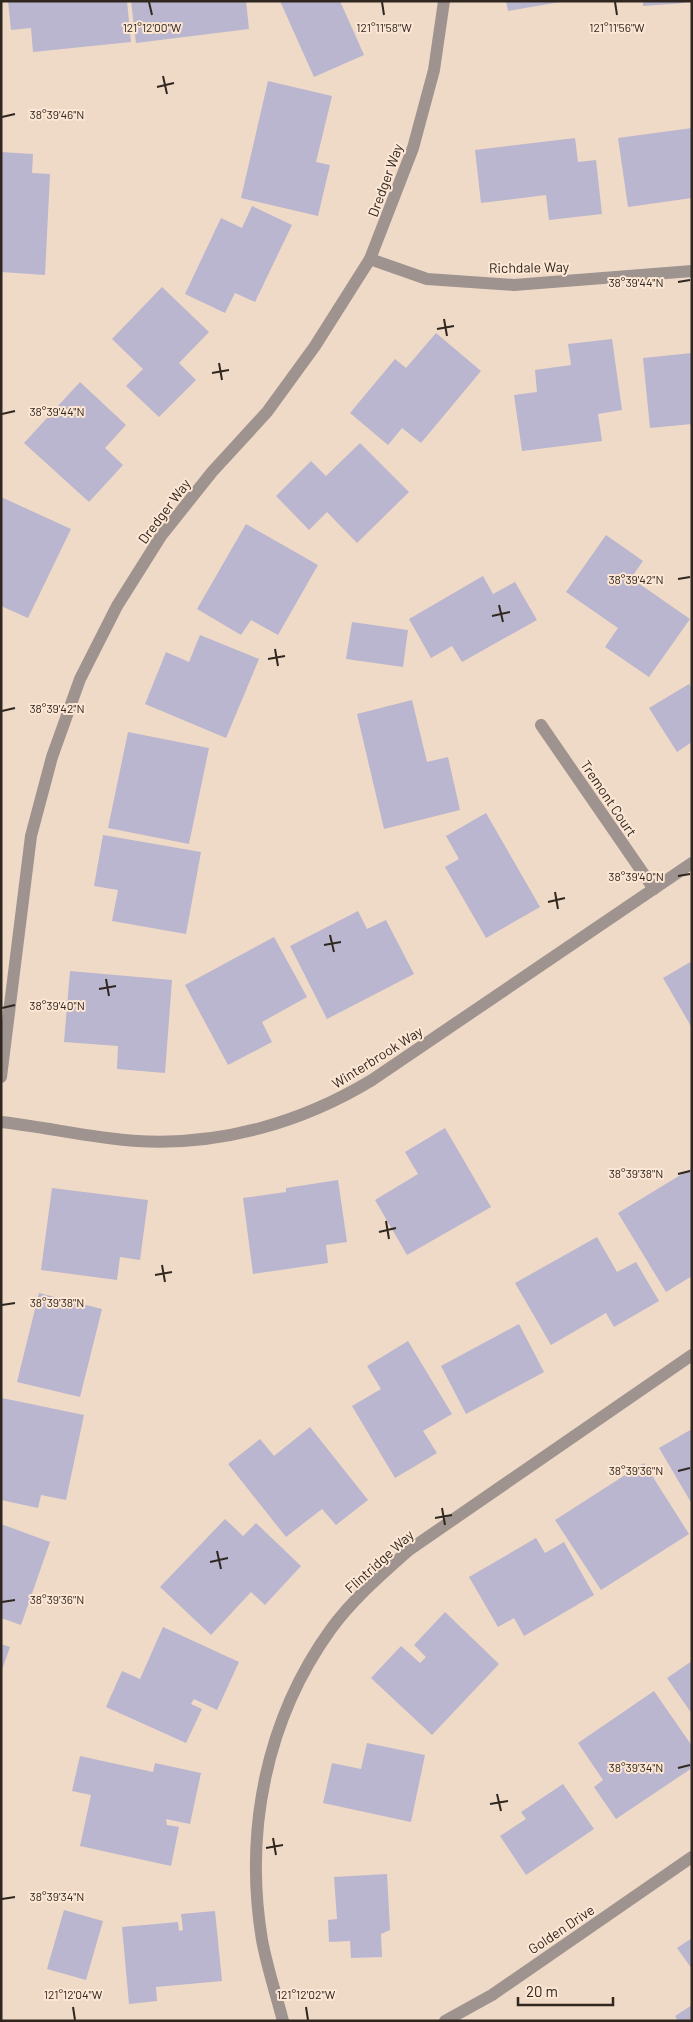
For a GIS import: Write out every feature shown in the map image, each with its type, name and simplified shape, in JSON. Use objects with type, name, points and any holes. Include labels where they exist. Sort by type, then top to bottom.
[{"type":"street","name":"Dredger Way","points":[[1,1078],[31,836],[52,757],[80,679],[117,606],[161,536],[212,472],[267,412],[315,346],[370,259],[413,148],[434,70],[444,1]]},
{"type":"street","name":"Richdale Way","points":[[370,259],[427,279],[514,285],[692,271]]},
{"type":"street","name":"Tremont Court","points":[[541,725],[654,889]]},
{"type":"street","name":"Winterbrook Way","points":[[1,1122],[136,1141],[192,1141],[246,1133],[298,1117],[348,1095],[372,1080],[692,863]]},
{"type":"street","name":"Flintridge Way","points":[[283,2021],[262,1941],[256,1888],[256,1833],[264,1778],[280,1726],[302,1676],[332,1629],[368,1587],[408,1550],[692,1355]]},
{"type":"street","name":"Golden Drive","points":[[445,2021],[492,1995],[692,1857]]},
{"type":"building","points":[[8,1],[127,1],[131,42],[33,52],[31,28],[11,30]]},
{"type":"building","points":[[131,1],[246,1],[249,29],[136,43]]},
{"type":"building","points":[[280,1],[340,1],[364,55],[314,77]]},
{"type":"building","points":[[506,1],[560,1],[560,2],[508,11]]},
{"type":"building","points":[[643,1],[684,1],[684,3],[643,6]]},
{"type":"building","points":[[268,81],[332,96],[316,162],[330,165],[318,216],[241,198]]},
{"type":"building","points":[[692,128],[692,198],[628,207],[618,138]]},
{"type":"building","points":[[575,138],[578,162],[596,160],[602,214],[549,220],[546,195],[481,203],[475,150]]},
{"type":"building","points":[[1,152],[33,154],[32,173],[50,174],[45,275],[1,272]]},
{"type":"building","points":[[252,206],[292,225],[255,302],[235,293],[225,313],[185,294],[221,218],[242,228]]},
{"type":"building","points":[[162,287],[209,332],[179,363],[196,380],[159,417],[126,386],[143,369],[112,339]]},
{"type":"building","points":[[436,333],[481,371],[421,443],[402,428],[388,445],[350,413],[395,359],[406,368]]},
{"type":"building","points":[[612,339],[622,410],[598,414],[602,441],[522,451],[514,395],[537,392],[535,370],[571,365],[568,344]]},
{"type":"building","points":[[692,353],[692,424],[650,428],[643,358]]},
{"type":"building","points":[[80,382],[126,425],[105,448],[123,465],[89,502],[24,443]]},
{"type":"building","points":[[360,443],[409,492],[357,543],[327,512],[309,530],[276,496],[311,461],[326,476]]},
{"type":"building","points":[[1,497],[71,529],[28,618],[1,606]]},
{"type":"building","points":[[246,524],[318,565],[278,635],[251,620],[241,635],[197,609]]},
{"type":"building","points":[[606,535],[643,561],[631,578],[690,619],[649,677],[605,647],[618,628],[566,592]]},
{"type":"building","points":[[483,576],[493,594],[515,582],[537,620],[462,662],[452,646],[431,658],[409,619]]},
{"type":"building","points":[[352,622],[408,630],[403,667],[346,659]]},
{"type":"building","points":[[200,635],[259,659],[226,738],[145,704],[166,652],[189,662]]},
{"type":"building","points":[[689,684],[692,689],[692,742],[677,752],[649,708]]},
{"type":"building","points":[[412,700],[427,762],[448,757],[460,810],[384,829],[357,714]]},
{"type":"building","points":[[128,732],[209,748],[189,844],[108,828]]},
{"type":"building","points":[[486,813],[540,907],[486,938],[445,867],[459,859],[446,836]]},
{"type":"building","points":[[103,835],[201,852],[186,934],[112,921],[118,890],[94,886]]},
{"type":"building","points":[[358,911],[367,929],[386,920],[414,974],[327,1019],[290,946]]},
{"type":"building","points":[[274,937],[307,997],[262,1022],[272,1042],[228,1065],[185,985]]},
{"type":"building","points":[[692,961],[692,1028],[663,978]]},
{"type":"building","points":[[70,971],[172,980],[165,1073],[117,1069],[118,1046],[64,1042]]},
{"type":"building","points":[[445,1128],[491,1207],[407,1255],[375,1200],[418,1174],[405,1152]]},
{"type":"building","points":[[692,1168],[692,1276],[666,1292],[618,1213]]},
{"type":"building","points":[[338,1180],[347,1242],[326,1245],[328,1263],[253,1274],[243,1198],[286,1192],[286,1188]]},
{"type":"building","points":[[52,1188],[148,1200],[140,1260],[120,1257],[117,1280],[41,1270]]},
{"type":"building","points":[[597,1237],[617,1272],[636,1262],[659,1301],[614,1327],[606,1313],[551,1345],[515,1283]]},
{"type":"building","points":[[39,1293],[102,1309],[80,1397],[17,1382]]},
{"type":"building","points":[[519,1324],[544,1372],[466,1414],[441,1366]]},
{"type":"building","points":[[408,1341],[452,1414],[423,1431],[437,1453],[395,1478],[352,1406],[381,1389],[367,1366]]},
{"type":"building","points":[[2,1398],[84,1415],[66,1500],[41,1495],[38,1508],[1,1500]]},
{"type":"building","points":[[310,1427],[368,1500],[336,1525],[322,1509],[286,1537],[228,1464],[260,1439],[274,1456]]},
{"type":"building","points":[[692,1429],[692,1504],[659,1448]]},
{"type":"building","points":[[644,1463],[689,1534],[601,1590],[555,1520]]},
{"type":"building","points":[[225,1519],[243,1536],[256,1523],[301,1566],[265,1605],[251,1592],[211,1635],[160,1587]]},
{"type":"building","points":[[1,1524],[50,1542],[21,1625],[1,1618]]},
{"type":"building","points":[[536,1538],[545,1553],[564,1542],[594,1595],[524,1636],[514,1618],[498,1627],[469,1577]]},
{"type":"building","points":[[445,1612],[499,1664],[432,1735],[371,1678],[401,1646],[420,1663],[426,1657],[414,1645]]},
{"type":"building","points":[[163,1627],[239,1662],[217,1710],[194,1699],[191,1704],[202,1709],[186,1743],[106,1707],[122,1671],[140,1679]]},
{"type":"building","points":[[1,1644],[10,1647],[2,1670],[1,1670]]},
{"type":"building","points":[[692,1661],[692,1714],[667,1678]]},
{"type":"building","points":[[654,1691],[692,1746],[692,1768],[616,1819],[594,1787],[603,1780],[578,1743]]},
{"type":"building","points":[[367,1743],[425,1755],[411,1822],[323,1803],[332,1763],[361,1769]]},
{"type":"building","points":[[80,1756],[153,1772],[155,1763],[201,1773],[190,1824],[166,1819],[167,1825],[179,1827],[171,1866],[80,1846],[91,1795],[72,1791]]},
{"type":"building","points":[[563,1784],[594,1829],[526,1875],[500,1836],[526,1819],[521,1812]]},
{"type":"building","points":[[387,1874],[390,1930],[381,1934],[382,1957],[351,1958],[350,1941],[329,1942],[328,1920],[337,1919],[334,1877]]},
{"type":"building","points":[[64,1910],[103,1921],[86,1980],[47,1969]]},
{"type":"building","points":[[215,1911],[222,1981],[156,1987],[157,2001],[129,2004],[122,1927],[178,1922],[179,1931],[183,1930],[181,1914]]},
{"type":"building","points":[[692,1938],[692,1969],[677,1948]]},
{"type":"building","points":[[692,2005],[692,2021],[678,2021],[675,2016]]}]
